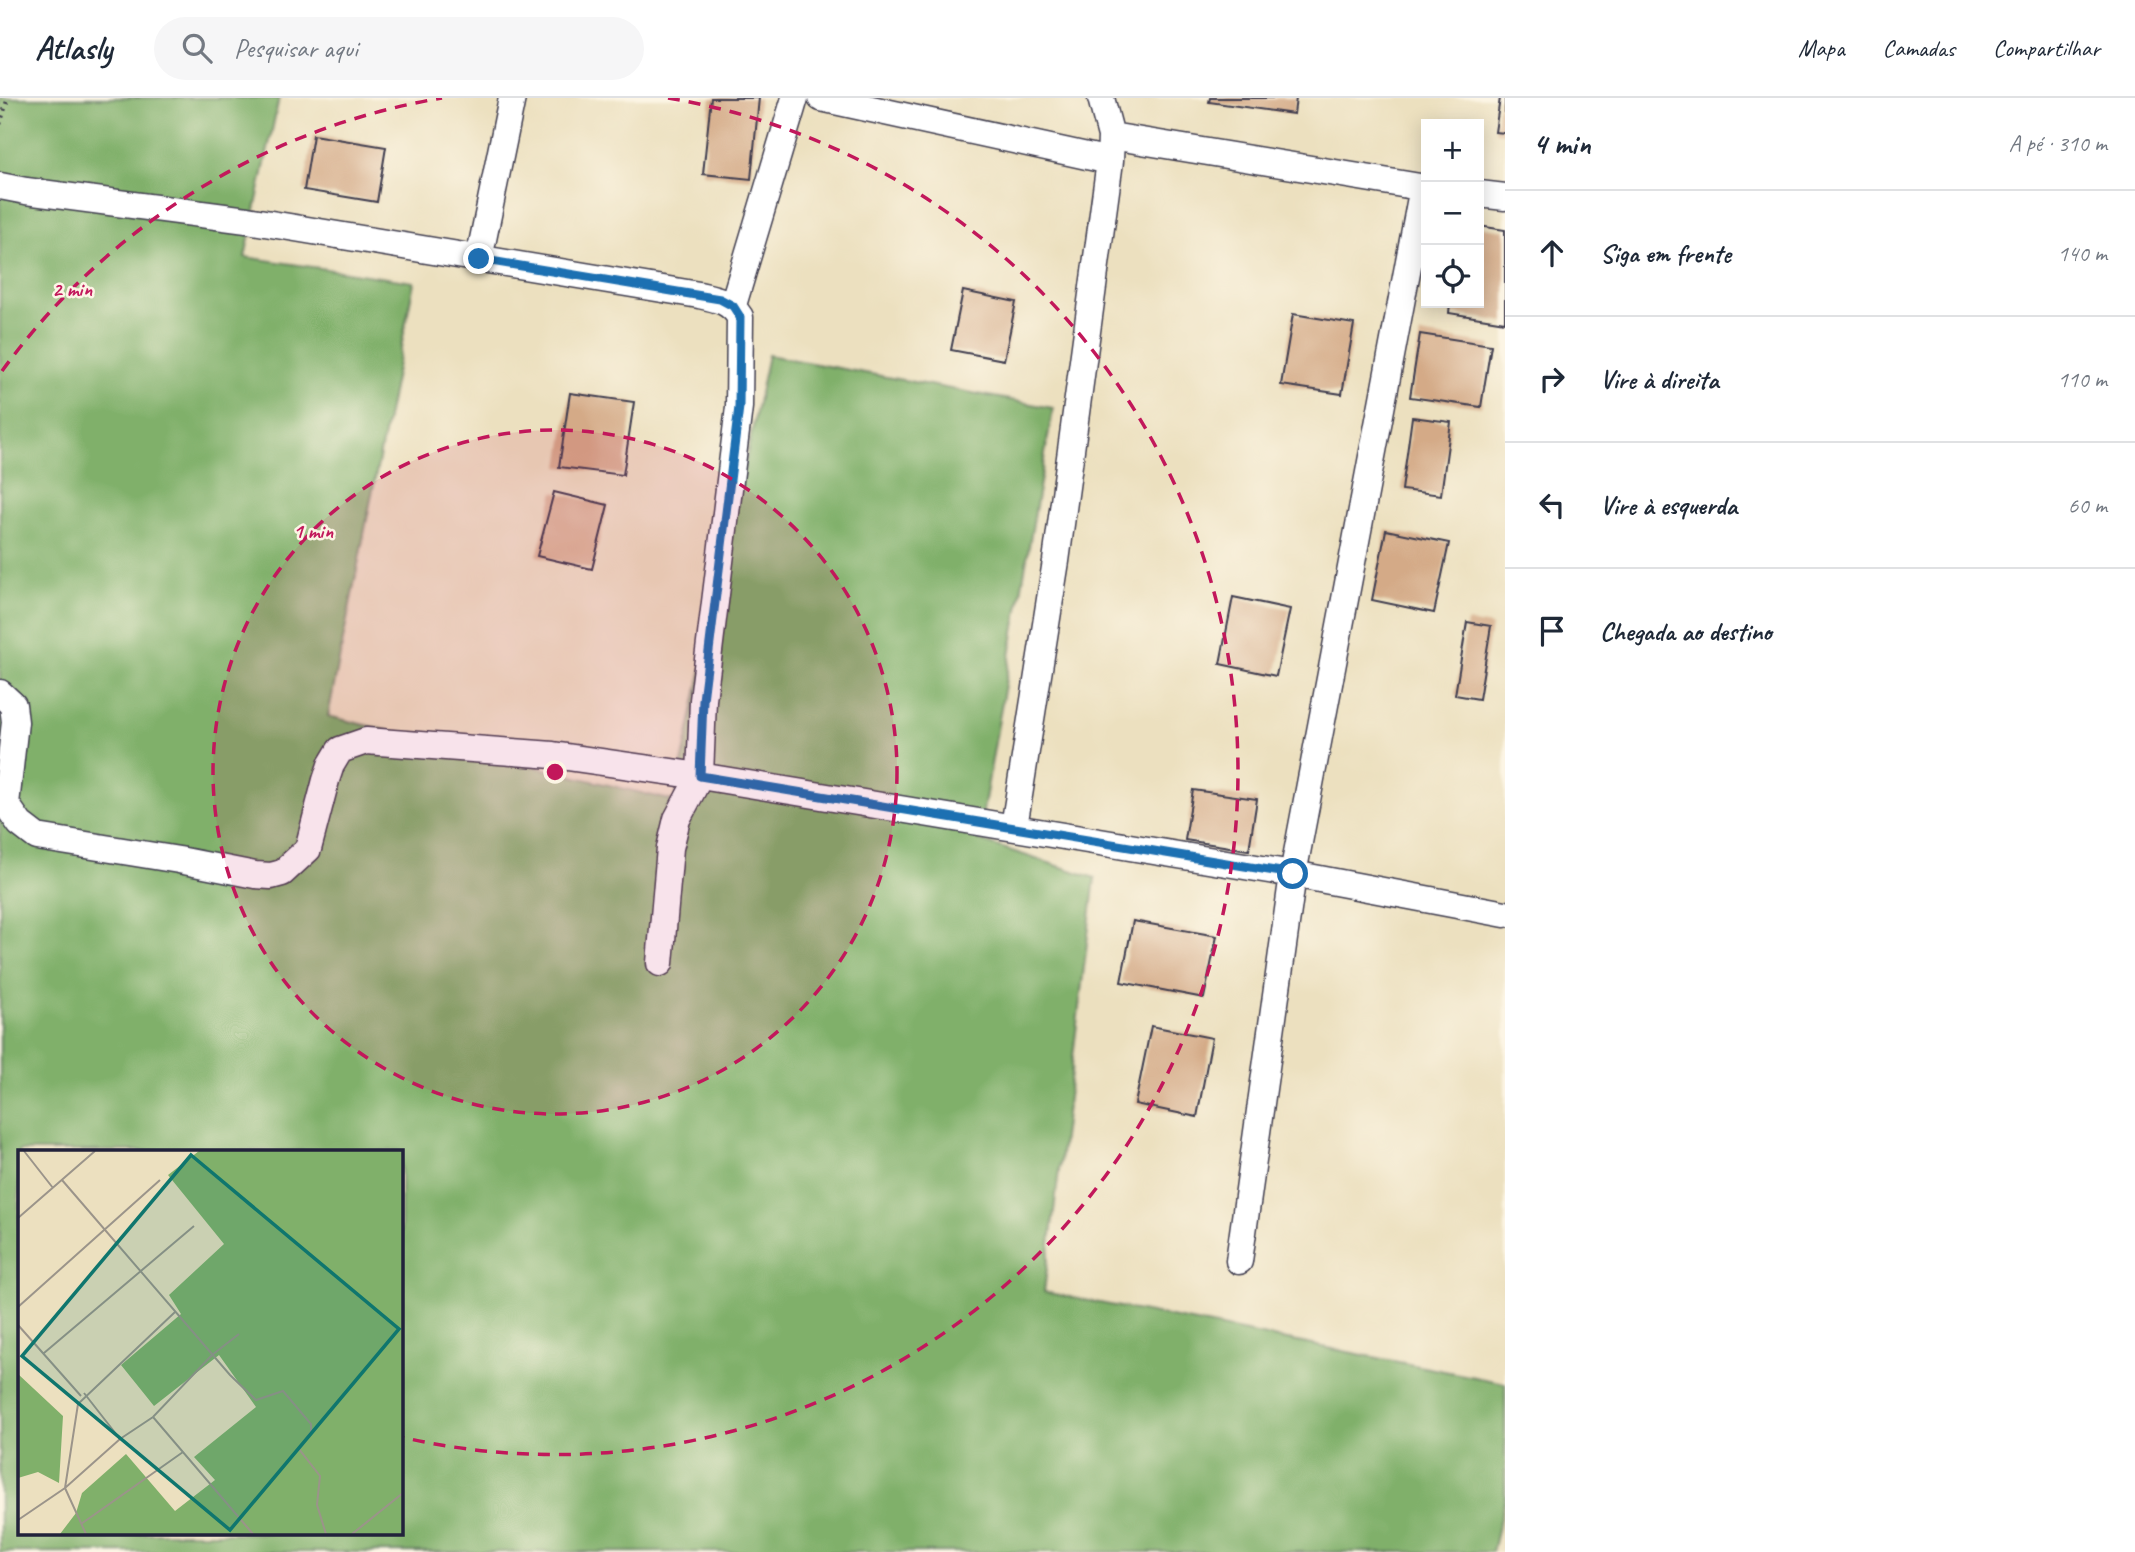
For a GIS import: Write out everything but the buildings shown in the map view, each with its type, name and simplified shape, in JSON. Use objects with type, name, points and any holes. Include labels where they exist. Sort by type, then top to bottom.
[{"type":"street","points":[[479,259],[512,98]]},
{"type":"street","points":[[733,306],[794,98]]},
{"type":"street","points":[[821,98],[1110,148],[1421,187]]},
{"type":"street","points":[[1014,827],[1056,561],[1110,148],[1101,98]]},
{"type":"street","points":[[0,186],[247,220],[720,299],[733,306],[740,317],[739,407],[703,700],[700,776],[677,819],[670,848],[660,963]]},
{"type":"street","points":[[1484,195],[1505,197]]},
{"type":"street","points":[[1239,1261],[1293,874],[1421,208]]},
{"type":"street","points":[[0,693],[13,705],[15,722],[6,804],[20,824],[37,837],[255,875],[271,876],[282,873],[308,849],[331,765],[340,750],[366,741],[553,755],[700,776],[1293,874],[1505,914]]},
{"type":"path","points":[[0,124],[8,98]]},
{"type":"green space","points":[[0,98],[279,98],[245,257],[414,282],[328,716],[674,801],[768,355],[1053,408],[978,840],[1095,878],[1044,1292],[1505,1383],[1505,1497],[1492,1552],[0,1552]]},
{"type":"route","points":[[479,259],[720,299],[733,306],[740,317],[739,407],[703,700],[700,776],[1293,874]]}]
